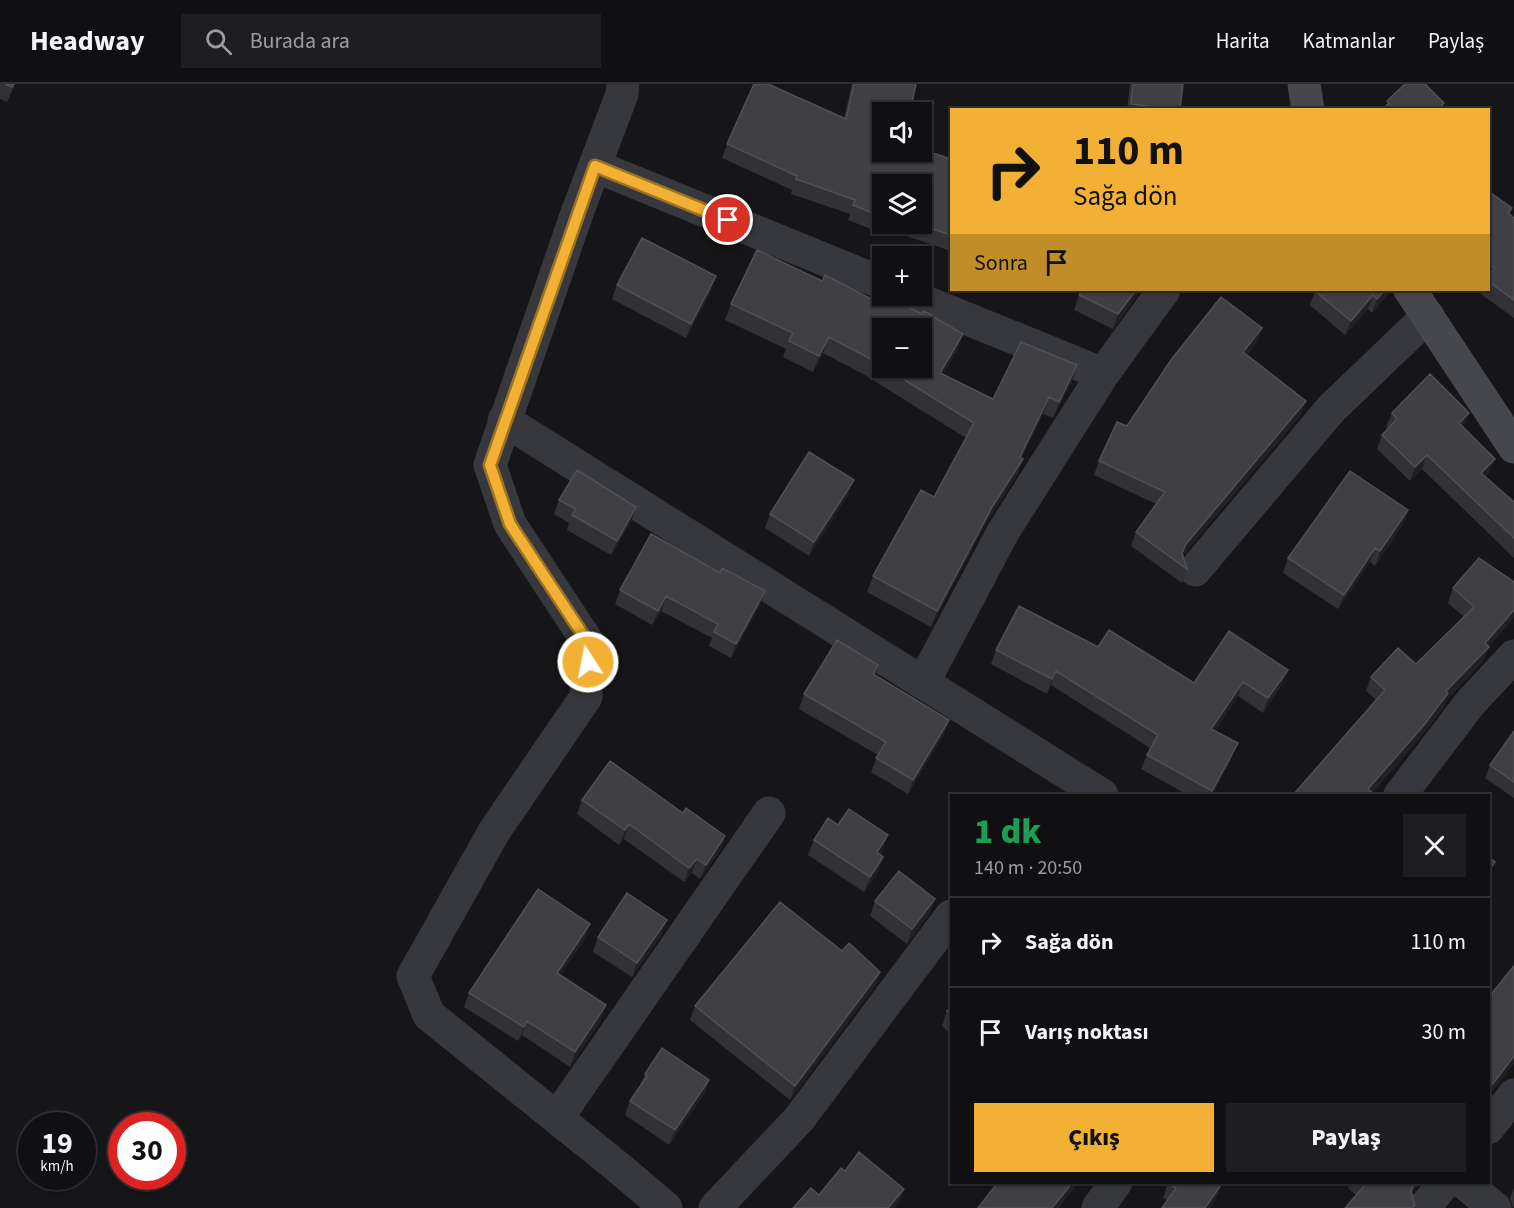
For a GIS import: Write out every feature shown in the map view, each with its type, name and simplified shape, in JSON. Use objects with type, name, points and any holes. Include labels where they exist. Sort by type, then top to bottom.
[{"type":"street","points":[[622,84],[622,94],[504,420],[490,465],[510,524],[589,644],[586,697],[495,830],[412,976],[429,1015],[666,1208]]},
{"type":"street","points":[[1304,84],[1308,108]]},
{"type":"street","points":[[595,166],[872,280]]},
{"type":"street","points":[[923,683],[1003,532],[1103,374],[1163,291]]},
{"type":"street","points":[[1411,291],[1514,447]]},
{"type":"street","points":[[932,305],[1103,374]]},
{"type":"street","points":[[1195,570],[1331,409],[1428,316]]},
{"type":"street","points":[[504,420],[1100,794]]},
{"type":"street","points":[[1401,794],[1471,702],[1514,656]]},
{"type":"street","points":[[557,1118],[769,813]]},
{"type":"street","points":[[715,1208],[799,1119],[950,917]]},
{"type":"street","points":[[1490,1126],[1513,1098]]},
{"type":"street","points":[[1098,1208],[1115,1184]]},
{"type":"street","points":[[1424,1208],[1443,1184]]},
{"type":"street","points":[[1465,1184],[1495,1208]]},
{"type":"building","points":[[754,84],[768,84],[846,119],[854,84],[916,84],[912,102],[872,102],[872,162],[932,162],[932,153],[950,159],[950,235],[932,229],[932,174],[872,174],[872,213],[853,205],[855,200],[796,179],[797,176],[727,144]]},
{"type":"building","points":[[1133,84],[1183,84],[1180,108],[1131,104]]},
{"type":"building","points":[[1405,84],[1425,84],[1444,103],[1440,108],[1384,108],[1389,103],[1387,101]]},
{"type":"building","points":[[1490,192],[1512,208],[1508,213],[1514,218],[1514,300],[1490,282],[1490,274],[1495,268],[1490,264]]},
{"type":"building","points":[[642,238],[716,276],[691,324],[617,285]]},
{"type":"building","points":[[757,250],[822,281],[825,275],[872,299],[872,306],[906,306],[922,314],[924,311],[963,334],[940,373],[993,399],[1021,342],[1077,365],[1059,402],[1049,397],[1020,457],[1023,459],[992,507],[937,611],[873,576],[921,490],[934,497],[974,423],[901,378],[932,378],[932,318],[872,318],[872,360],[829,337],[819,356],[789,341],[793,333],[731,304]]},
{"type":"building","points":[[1081,291],[1135,291],[1118,314],[1079,295]]},
{"type":"building","points":[[1315,291],[1384,291],[1377,299],[1373,295],[1351,321]]},
{"type":"building","points":[[1221,297],[1262,328],[1243,352],[1306,401],[1186,544],[1182,553],[1187,569],[1136,532],[1165,492],[1099,461],[1117,422],[1127,426],[1171,360]]},
{"type":"building","points":[[1430,374],[1469,413],[1459,423],[1495,459],[1481,473],[1514,502],[1514,538],[1427,455],[1415,467],[1382,435],[1397,419],[1392,413]]},
{"type":"building","points":[[809,452],[854,480],[814,542],[770,514]]},
{"type":"building","points":[[577,470],[636,507],[617,541],[572,515],[576,509],[559,500]]},
{"type":"building","points":[[1350,471],[1408,510],[1380,551],[1375,548],[1344,595],[1288,558]]},
{"type":"building","points":[[651,534],[720,573],[722,568],[765,591],[736,644],[714,632],[718,624],[666,596],[658,611],[620,590]]},
{"type":"building","points":[[1479,558],[1514,582],[1514,610],[1485,643],[1489,647],[1446,691],[1448,693],[1424,725],[1368,789],[1372,794],[1294,794],[1385,690],[1371,677],[1398,648],[1416,664],[1474,607],[1453,588]]},
{"type":"building","points":[[1019,606],[1098,647],[1109,630],[1194,683],[1229,631],[1288,670],[1268,698],[1243,682],[1211,729],[1238,743],[1212,791],[1147,755],[1158,735],[1056,671],[1052,679],[996,650]]},
{"type":"building","points":[[837,640],[878,665],[873,674],[949,720],[913,780],[876,758],[886,742],[804,694]]},
{"type":"building","points":[[1514,731],[1514,782],[1490,765]]},
{"type":"building","points":[[610,761],[683,813],[686,808],[725,836],[706,865],[697,859],[689,868],[629,824],[625,830],[582,800]]},
{"type":"building","points":[[849,809],[888,835],[877,852],[883,857],[870,877],[814,840],[828,818],[838,825]]},
{"type":"building","points":[[1490,858],[1495,862],[1490,868]]},
{"type":"building","points":[[899,871],[935,899],[912,929],[875,901]]},
{"type":"building","points":[[538,889],[590,924],[557,973],[606,1005],[575,1052],[527,1021],[524,1027],[469,993]]},
{"type":"building","points":[[627,893],[667,920],[637,963],[598,937]]},
{"type":"building","points":[[780,902],[842,951],[849,943],[880,972],[795,1086],[695,1006]]},
{"type":"building","points":[[1514,966],[1514,1056],[1490,1087],[1490,996]]},
{"type":"building","points":[[662,1048],[709,1080],[675,1130],[630,1101]]},
{"type":"building","points":[[859,1152],[904,1189],[888,1208],[793,1208],[811,1188],[819,1195],[841,1168],[845,1171]]},
{"type":"building","points":[[996,1184],[1071,1184],[1052,1208],[978,1208]]},
{"type":"building","points":[[1170,1184],[1222,1184],[1205,1208],[1162,1208],[1176,1188]]},
{"type":"building","points":[[1366,1184],[1414,1184],[1411,1191],[1415,1205],[1412,1208],[1345,1208]]},
{"type":"route","points":[[588,662],[589,644],[510,524],[490,465],[504,420],[595,166],[728,220]]}]
